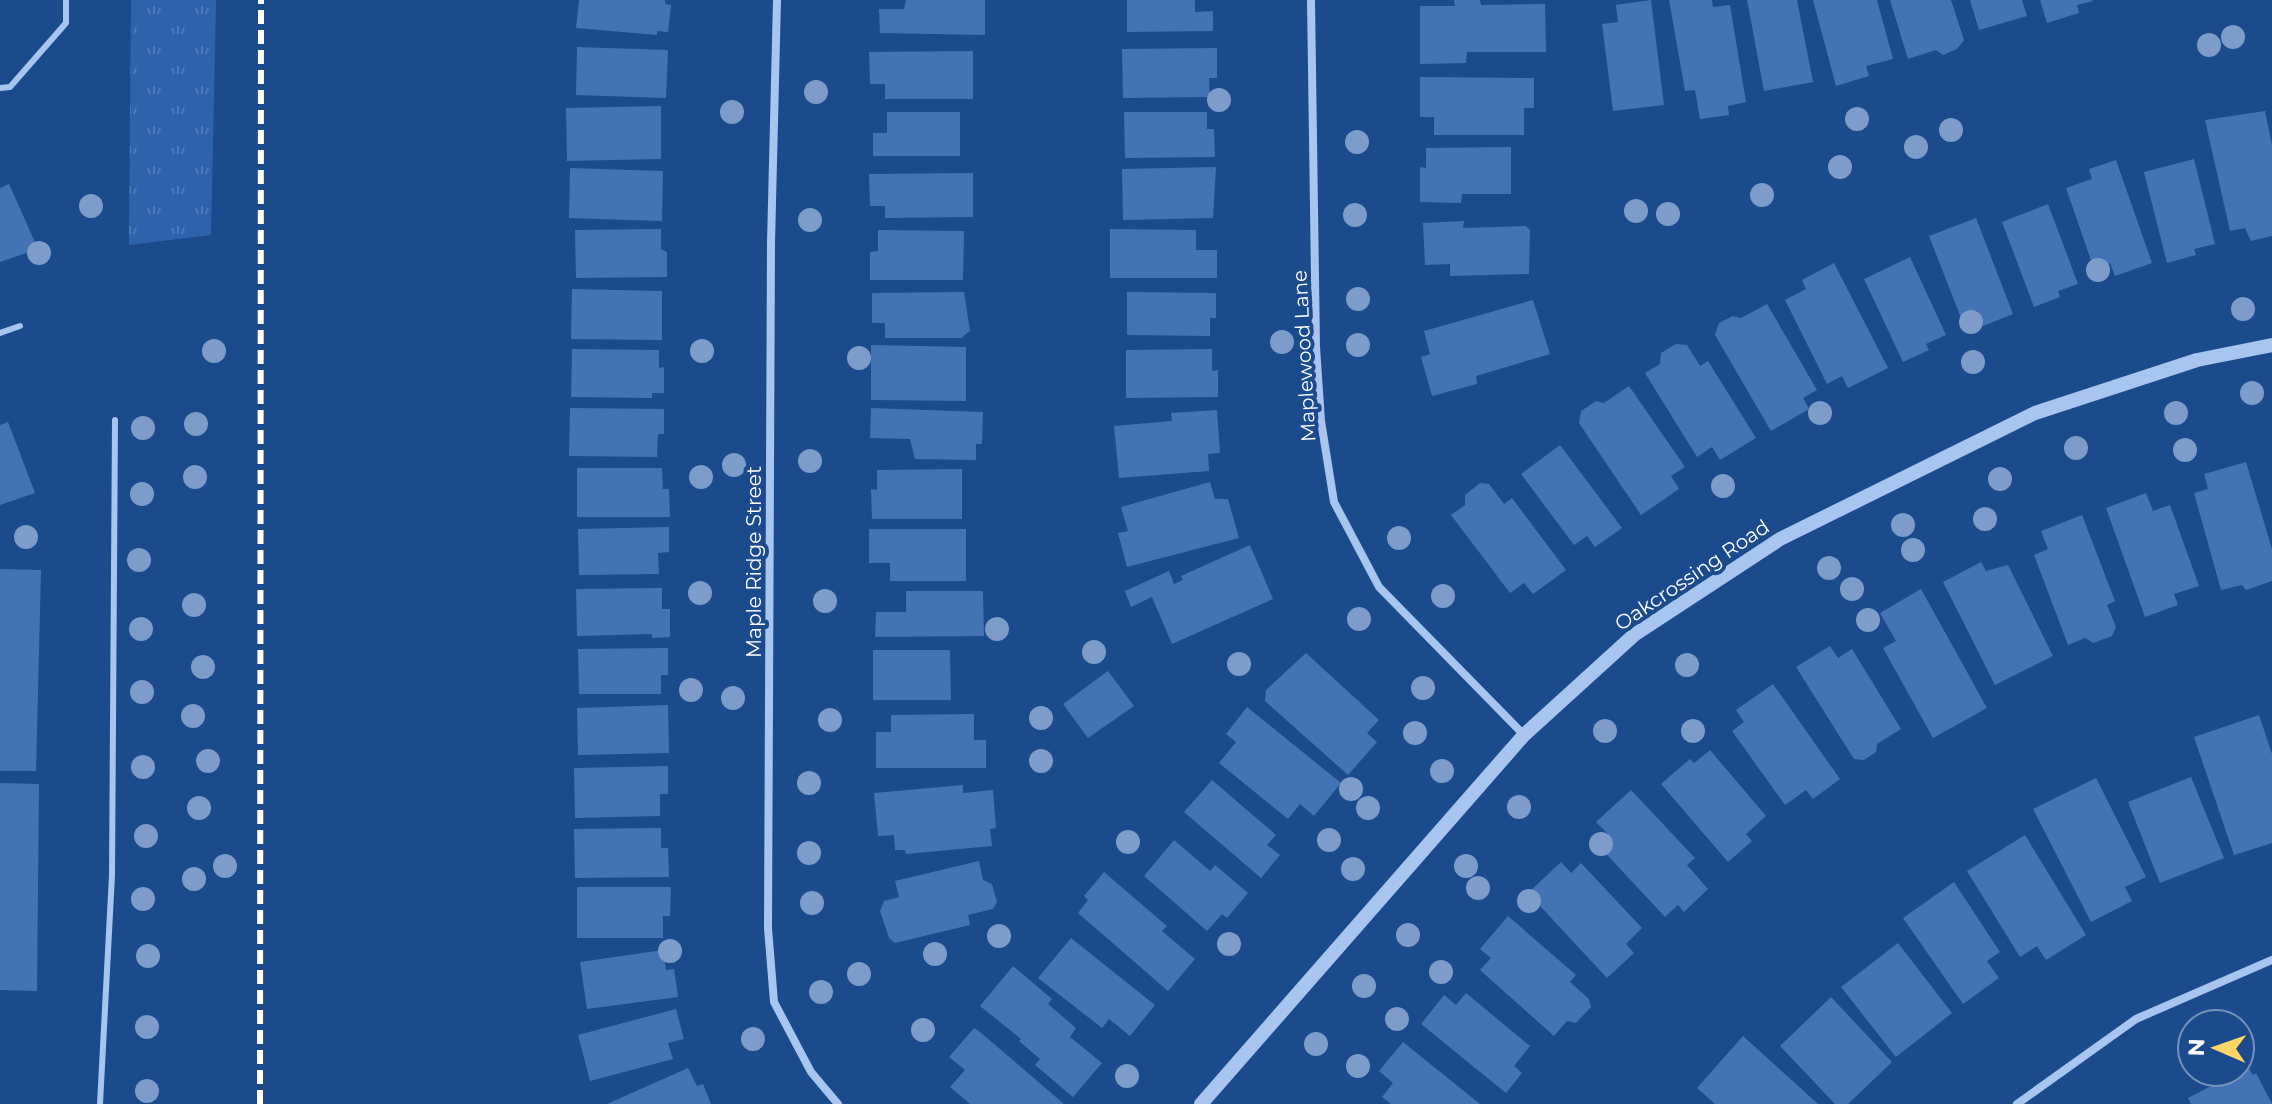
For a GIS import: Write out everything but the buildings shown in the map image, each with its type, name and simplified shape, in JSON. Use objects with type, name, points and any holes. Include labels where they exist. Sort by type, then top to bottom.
[{"type":"street","name":"Maple Ridge Street","points":[[777,0],[771,259],[768,928],[774,1002],[811,1072],[838,1104]]},
{"type":"street","name":"Maplewood Lane","points":[[1311,0],[1316,347],[1321,421],[1334,502],[1379,587],[1524,735]]},
{"type":"street","name":"Oakcrossing Road","points":[[1201,1104],[1524,735],[1634,635],[1780,539],[2035,413],[2197,360],[2272,345]]},
{"type":"street","points":[[2017,1104],[2136,1019],[2272,960]]},
{"type":"lane","points":[[0,88],[10,87],[66,23],[66,0]]},
{"type":"lane","points":[[0,333],[20,326]]},
{"type":"lane","points":[[100,1104],[112,875],[115,420]]},
{"type":"green space","points":[[131,0],[216,0],[211,235],[129,245]]},
{"type":"railway","points":[[260,1104],[261,0]]}]
